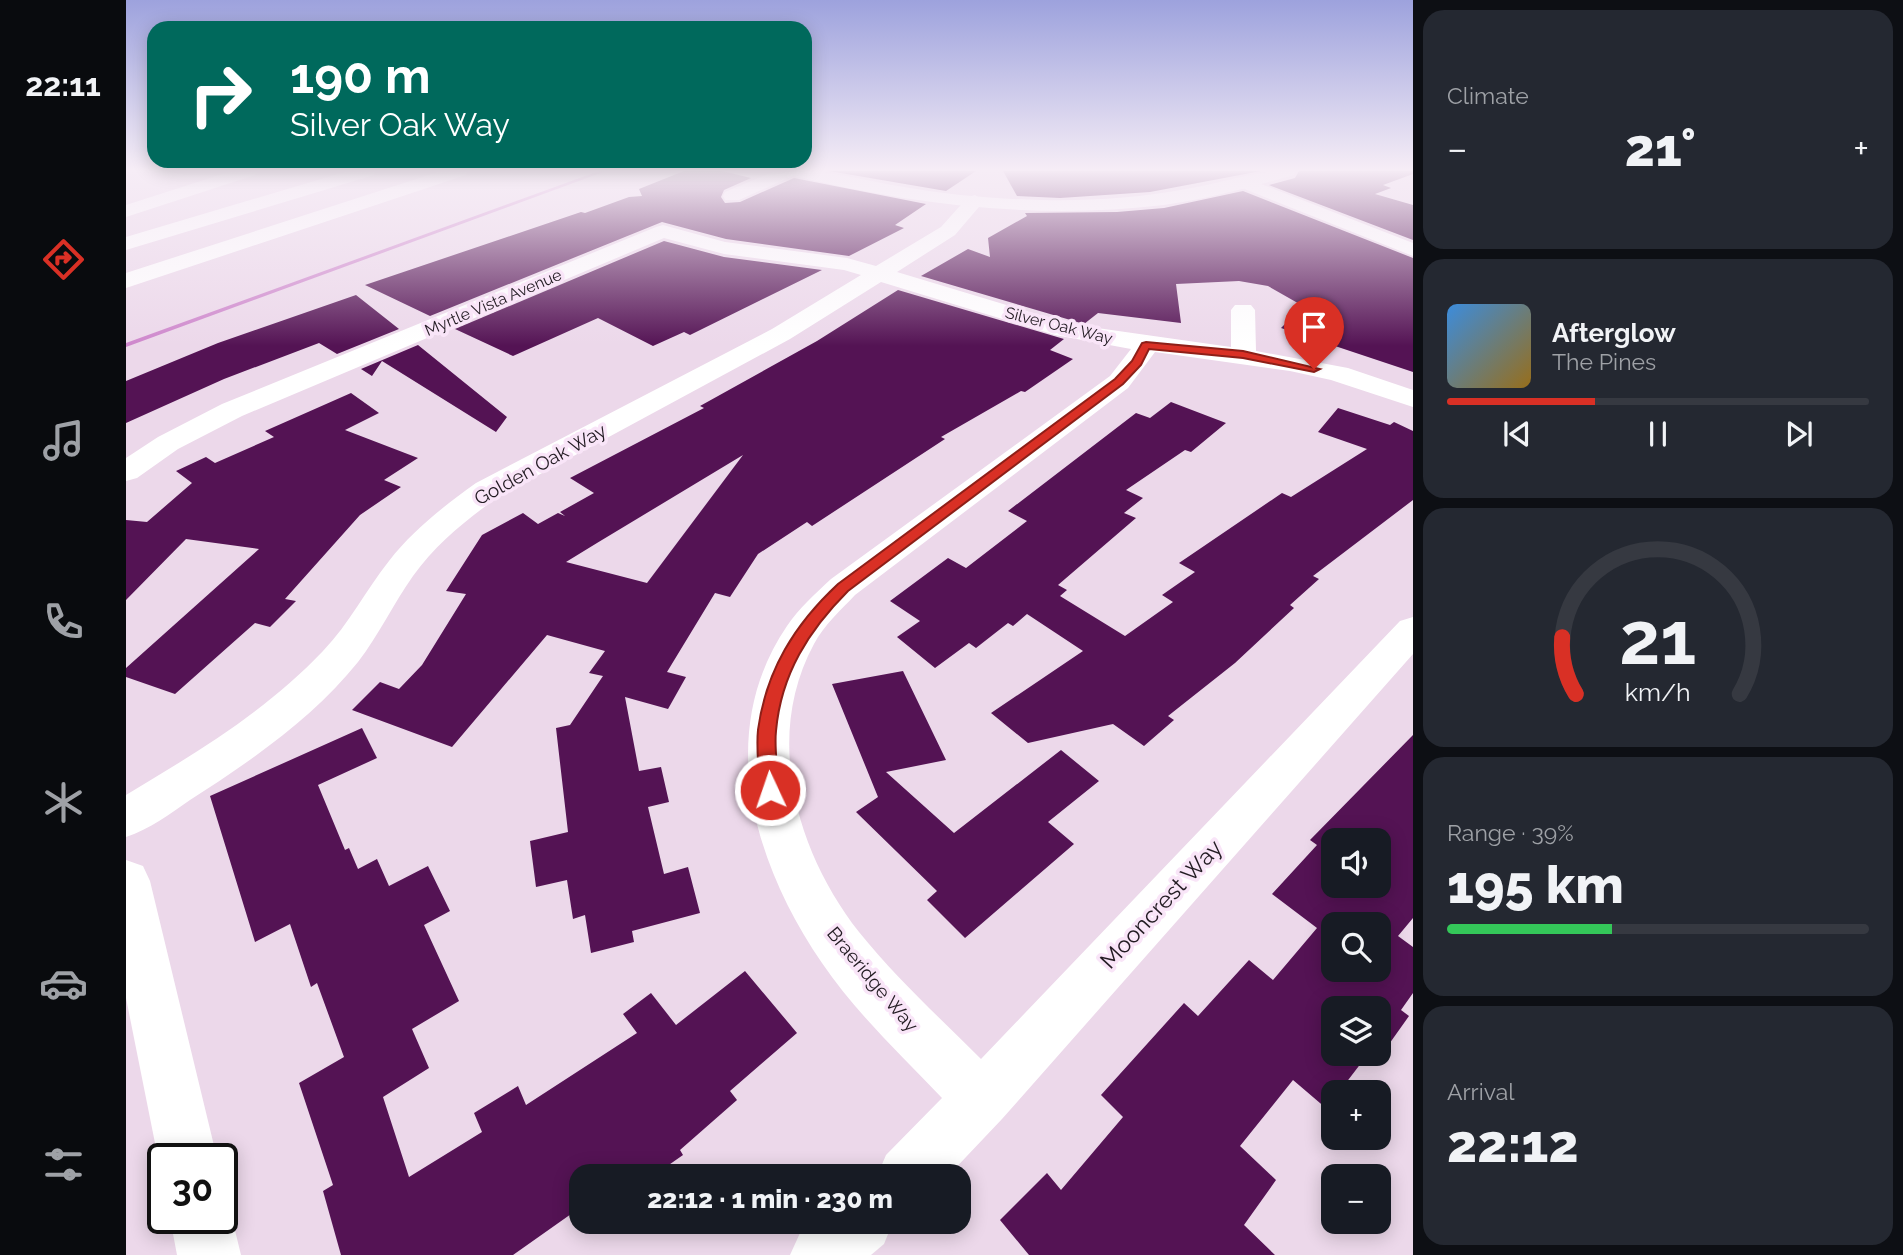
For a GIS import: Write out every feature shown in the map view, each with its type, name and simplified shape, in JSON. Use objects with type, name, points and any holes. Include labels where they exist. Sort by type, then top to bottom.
[{"type":"main road","points":[[126,244],[174,230]]},
{"type":"main road","points":[[126,281],[282,230]]},
{"type":"street","name":"Golden Oak Way","points":[[126,818],[232,752],[289,708],[338,660],[370,619],[391,581],[416,549],[446,520],[487,491],[754,349],[949,230]]},
{"type":"street","points":[[1362,230],[1413,250]]},
{"type":"street","name":"Myrtle Vista Avenue","points":[[126,472],[168,443],[232,410],[663,231],[724,248],[825,260],[880,274]]},
{"type":"street","name":"Silver Oak Way","points":[[880,274],[1065,330],[1146,345],[1243,355],[1339,374],[1413,398]]},
{"type":"street","points":[[1243,310],[1243,355]]},
{"type":"street","name":"Braeridge Way","points":[[982,1099],[864,975],[841,948],[808,897],[783,842],[770,790],[767,732],[776,684],[795,643],[818,611],[843,587],[1119,382],[1137,362],[1146,345]]},
{"type":"street","name":"Mooncrest Way","points":[[919,1164],[982,1099],[1413,630]]},
{"type":"street","points":[[126,881],[185,1143]]},
{"type":"street","points":[[204,1234],[209,1255]]},
{"type":"street","points":[[822,1255],[847,1234]]},
{"type":"building","points":[[529,230],[643,230],[430,316],[365,285]]},
{"type":"building","points":[[690,230],[901,230],[849,256],[726,239]]},
{"type":"building","points":[[1003,230],[1341,230],[1413,258],[1413,372],[1281,328],[1303,306],[1268,286],[1239,281],[1176,284],[1181,323],[1098,313],[1084,324],[921,276],[968,249],[990,257],[988,238]]},
{"type":"building","points":[[1386,230],[1413,230],[1413,240]]},
{"type":"building","points":[[664,241],[724,257],[822,270],[690,335],[684,332],[653,346],[598,318],[513,356],[455,329]]},
{"type":"building","points":[[898,290],[1064,339],[1050,350],[1073,359],[1025,392],[1021,391],[941,437],[945,439],[812,526],[807,522],[758,554],[730,597],[715,593],[667,672],[686,677],[668,709],[625,697],[639,771],[661,767],[669,802],[648,807],[664,874],[688,867],[700,913],[632,931],[634,942],[591,953],[585,915],[573,919],[567,880],[536,887],[530,841],[568,832],[556,728],[570,725],[603,676],[589,673],[605,651],[547,635],[452,747],[352,710],[380,682],[399,689],[422,665],[466,594],[446,591],[482,535],[523,513],[538,524],[558,513],[565,516],[560,512],[594,493],[570,478],[704,408],[700,406],[817,341]],"holes":[[[743,455],[647,583],[566,562]]]},
{"type":"building","points":[[356,295],[399,329],[337,354],[319,343],[224,379],[126,423],[126,381],[218,343]]},
{"type":"building","points":[[418,345],[507,417],[496,432],[382,361],[372,376],[361,369]]},
{"type":"building","points":[[351,393],[379,413],[345,430],[418,458],[384,480],[401,487],[360,515],[285,599],[296,601],[270,627],[255,623],[175,694],[126,677],[126,668],[259,549],[186,539],[126,600],[126,520],[147,522],[192,483],[176,471],[206,457],[215,463],[274,437],[265,431]]},
{"type":"building","points":[[1171,402],[1226,423],[1191,452],[1185,450],[1126,490],[1143,498],[1124,513],[1136,518],[1058,585],[1067,590],[1060,596],[1125,636],[1173,602],[1162,595],[1195,572],[1179,563],[1282,493],[1291,497],[1367,449],[1318,432],[1338,408],[1390,425],[1394,422],[1413,431],[1413,500],[1313,576],[1319,579],[1290,605],[1294,608],[1235,663],[1168,716],[1174,720],[1144,746],[1113,724],[1028,743],[991,713],[1083,651],[1027,614],[1013,626],[1008,623],[976,648],[969,643],[935,668],[897,637],[920,621],[890,601],[948,558],[966,568],[1027,521],[1008,511],[1136,413],[1150,418]]},
{"type":"building","points":[[903,671],[946,760],[886,772],[954,833],[1061,750],[1099,781],[1048,822],[1074,844],[965,938],[927,900],[937,891],[856,812],[878,797],[832,684]]},
{"type":"building","points":[[362,728],[377,758],[318,785],[345,850],[349,848],[358,869],[377,859],[389,886],[428,866],[450,911],[424,925],[459,1001],[412,1029],[429,1068],[383,1097],[409,1177],[482,1132],[474,1113],[518,1086],[526,1105],[637,1033],[623,1014],[651,993],[676,1025],[745,971],[797,1033],[730,1091],[737,1100],[680,1150],[683,1155],[670,1164],[569,1164],[569,1215],[513,1255],[341,1255],[323,1191],[333,1185],[299,1083],[344,1057],[317,983],[311,987],[290,924],[255,942],[210,796]]},
{"type":"building","points":[[1413,735],[1413,918],[1398,936],[1413,947],[1413,993],[1401,1010],[1409,1016],[1391,1041],[1391,996],[1321,996],[1321,1066],[1359,1066],[1348,1080],[1321,1080],[1321,1104],[1293,1080],[1240,1146],[1276,1180],[1244,1225],[1275,1255],[1029,1255],[1000,1220],[1047,1173],[1061,1190],[1123,1117],[1101,1095],[1184,1003],[1198,1016],[1249,960],[1273,980],[1317,928],[1272,894],[1317,845],[1310,840],[1321,829],[1321,898],[1391,898],[1391,828],[1322,828]]},
{"type":"waterway","points":[[126,345],[442,230]]},
{"type":"route","points":[[770,790],[767,732],[776,684],[795,643],[818,611],[843,587],[1119,382],[1137,362],[1146,345],[1243,355],[1314,369]]}]
